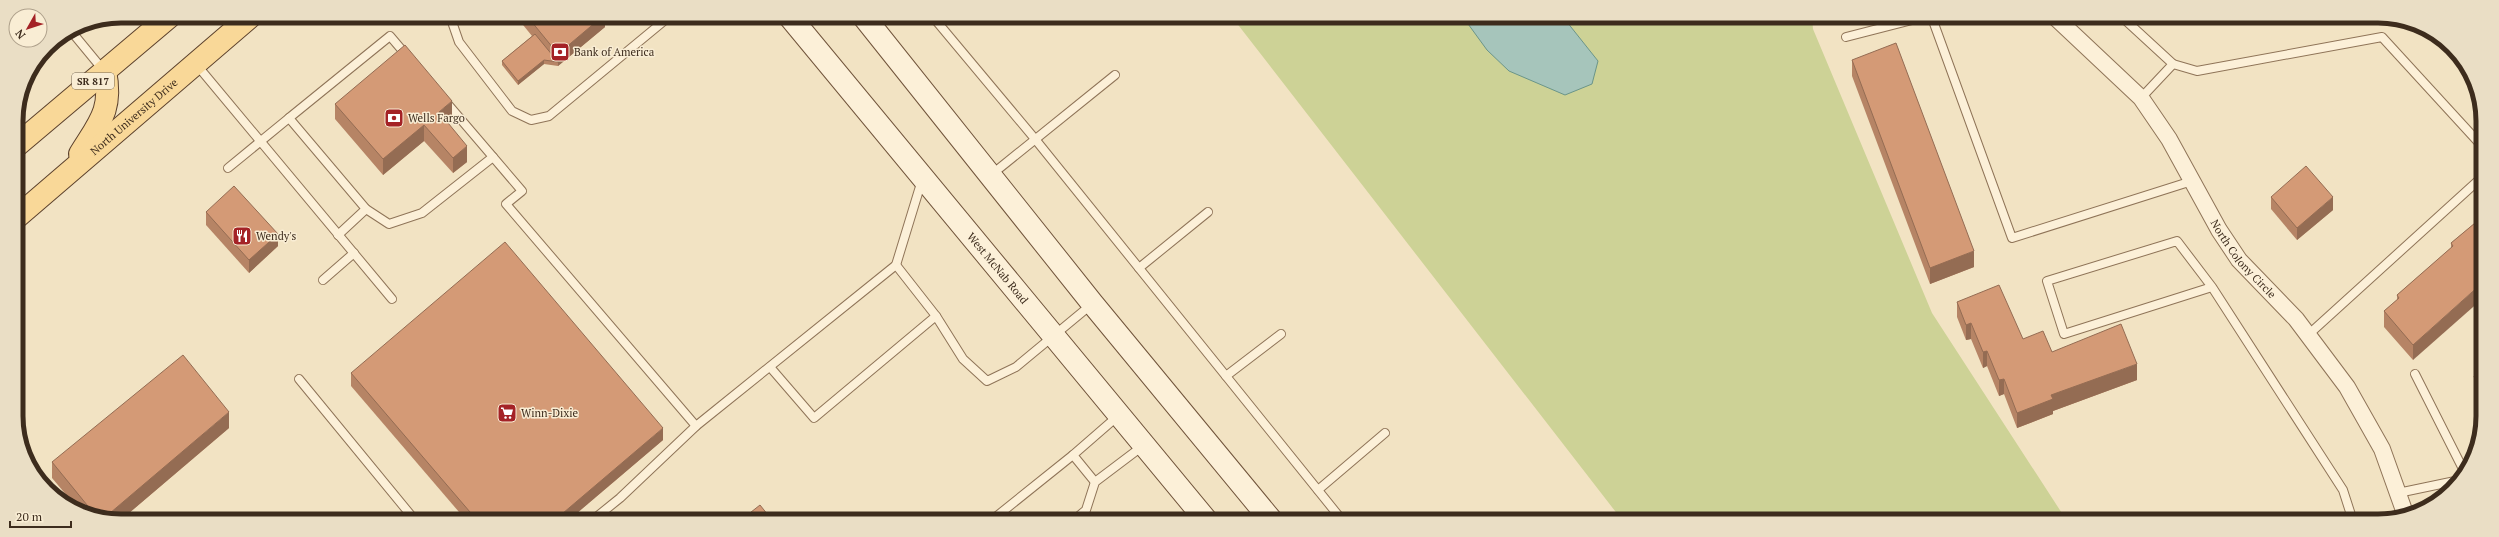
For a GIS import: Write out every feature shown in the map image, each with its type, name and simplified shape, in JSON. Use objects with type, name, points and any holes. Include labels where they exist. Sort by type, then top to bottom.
[{"type":"main road","name":"SR 817","points":[[23,140],[162,23]]},
{"type":"main road","name":"North University Drive","points":[[23,212],[243,23]]},
{"type":"main road","name":"West McNab Road","points":[[795,23],[924,176],[1201,514]]},
{"type":"main road","points":[[869,23],[1092,303],[1266,514]]},
{"type":"main road","points":[[68,172],[103,117],[107,106],[109,91],[105,71]]},
{"type":"street","name":"North Colony Circle","points":[[2061,23],[2141,98],[2169,139],[2192,181],[2240,260],[2308,335],[2347,387],[2378,442],[2404,510]]},
{"type":"lane","points":[[452,23],[459,42],[512,111],[531,120],[550,116],[662,23]]},
{"type":"lane","points":[[938,23],[1035,139],[1337,514]]},
{"type":"lane","points":[[1846,37],[1901,23]]},
{"type":"lane","points":[[1934,23],[2012,238],[2192,181]]},
{"type":"lane","points":[[2128,23],[2173,64],[2197,71],[2382,37],[2476,140]]},
{"type":"lane","points":[[74,35],[105,71]]},
{"type":"lane","points":[[228,168],[390,36],[411,60]]},
{"type":"lane","points":[[196,64],[392,299]]},
{"type":"lane","points":[[2141,98],[2173,64]]},
{"type":"lane","points":[[990,176],[1115,75]]},
{"type":"lane","points":[[442,97],[522,191],[506,204],[696,426]]},
{"type":"lane","points":[[288,118],[366,209],[389,224],[422,213],[493,157]]},
{"type":"lane","points":[[600,514],[620,498],[696,426],[896,265],[924,176]]},
{"type":"lane","points":[[2308,335],[2476,183]]},
{"type":"lane","points":[[338,235],[366,209]]},
{"type":"lane","points":[[1139,268],[1208,212]]},
{"type":"lane","points":[[2212,287],[2064,334],[2047,281],[2177,241],[2212,287],[2344,490],[2351,514]]},
{"type":"lane","points":[[323,280],[354,253]]},
{"type":"lane","points":[[896,265],[936,316],[963,359],[987,381],[1016,367],[1055,336],[1092,303]]},
{"type":"lane","points":[[770,367],[814,418],[936,316]]},
{"type":"lane","points":[[1226,376],[1281,334]]},
{"type":"lane","points":[[2415,374],[2462,467]]},
{"type":"lane","points":[[299,379],[410,514]]},
{"type":"lane","points":[[999,514],[1073,455],[1119,414]]},
{"type":"lane","points":[[1318,490],[1385,433]]},
{"type":"lane","points":[[1081,514],[1086,510],[1095,482],[1145,444]]},
{"type":"lane","points":[[1073,455],[1095,482]]},
{"type":"lane","points":[[2398,493],[2450,482]]},
{"type":"green space","points":[[1237,23],[1812,23],[1813,29],[1932,313],[2062,514],[1617,514]]},
{"type":"water","points":[[1467,23],[1568,23],[1598,61],[1592,84],[1565,95],[1509,71],[1487,50]]},
{"type":"building","points":[[533,23],[595,23],[558,54]]},
{"type":"building","points":[[535,34],[558,62],[544,60],[518,81],[502,61]]},
{"type":"building","points":[[1896,43],[1974,251],[1930,268],[1852,60]]},
{"type":"building","name":"Wells Fargo","points":[[405,45],[452,101],[439,112],[467,146],[453,158],[424,125],[383,159],[335,104]]},
{"type":"building","points":[[2306,166],[2333,197],[2297,228],[2271,197]]},
{"type":"building","name":"Wendy's","points":[[234,186],[278,234],[249,260],[206,212]]},
{"type":"building","points":[[2476,222],[2476,288],[2413,345],[2384,311],[2399,298],[2397,295],[2453,246],[2451,243]]},
{"type":"building","name":"Winn-Dixie","points":[[505,242],[663,428],[562,514],[472,514],[351,373]]},
{"type":"building","points":[[1999,285],[2023,339],[2043,331],[2052,352],[2121,324],[2137,364],[2051,395],[2053,399],[2017,413],[2004,379],[1999,380],[1987,351],[1983,352],[1971,323],[1966,325],[1957,302]]},
{"type":"building","points":[[183,355],[229,412],[110,513],[90,509],[52,462]]},
{"type":"building","points":[[760,505],[767,514],[749,514]]},
{"type":"place","name":"Bank of America","points":[[560,52]]},
{"type":"place","name":"Wells Fargo","points":[[394,118]]},
{"type":"place","name":"Wendy's","points":[[242,236]]},
{"type":"place","name":"Winn-Dixie","points":[[507,413]]}]
